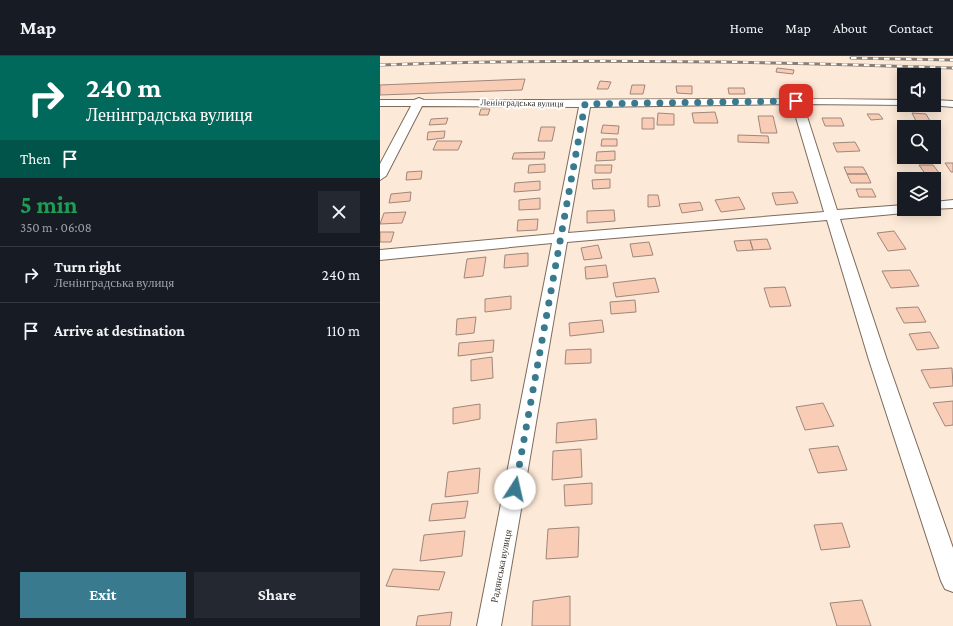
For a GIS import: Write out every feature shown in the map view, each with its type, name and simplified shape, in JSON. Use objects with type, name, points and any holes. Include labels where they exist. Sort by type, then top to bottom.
[{"type":"street","name":"Ленінградська вулиця","points":[[380,102],[585,104],[796,101],[897,103]]},
{"type":"street","points":[[796,101],[831,216],[953,581]]},
{"type":"street","points":[[380,176],[419,102]]},
{"type":"street","points":[[941,103],[953,104]]},
{"type":"street","name":"Радянська вулиця","points":[[490,626],[585,104]]},
{"type":"street","points":[[941,205],[953,204]]},
{"type":"street","points":[[380,255],[560,238],[897,210]]},
{"type":"building","points":[[777,68],[794,70],[793,74],[776,72]]},
{"type":"building","points":[[525,79],[522,90],[380,95],[380,85]]},
{"type":"building","points":[[600,81],[611,82],[608,89],[597,89]]},
{"type":"building","points":[[632,85],[645,85],[643,94],[630,94]]},
{"type":"building","points":[[676,86],[692,86],[692,94],[677,93]]},
{"type":"building","points":[[728,88],[744,88],[745,94],[729,94]]},
{"type":"building","points":[[481,109],[490,109],[488,115],[479,115]]},
{"type":"building","points":[[715,112],[718,123],[694,123],[692,113]]},
{"type":"building","points":[[658,113],[674,114],[674,125],[657,125]]},
{"type":"building","points":[[912,113],[926,114],[929,120],[916,120]]},
{"type":"building","points":[[867,114],[879,114],[883,119],[871,120]]},
{"type":"building","points":[[758,116],[773,116],[777,133],[761,133]]},
{"type":"building","points":[[448,118],[446,124],[429,125],[431,119]]},
{"type":"building","points":[[642,118],[654,118],[654,129],[642,129]]},
{"type":"building","points":[[822,118],[841,118],[844,126],[825,126]]},
{"type":"building","points":[[603,125],[619,126],[618,134],[601,133]]},
{"type":"building","points":[[541,127],[555,127],[552,141],[538,141]]},
{"type":"building","points":[[445,131],[444,138],[427,140],[428,132]]},
{"type":"building","points":[[738,135],[768,136],[769,143],[738,142]]},
{"type":"building","points":[[602,139],[617,139],[617,146],[601,146]]},
{"type":"building","points":[[437,141],[462,141],[458,150],[433,150]]},
{"type":"building","points":[[855,142],[860,151],[837,152],[833,143]]},
{"type":"building","points":[[615,151],[615,160],[596,161],[597,152]]},
{"type":"building","points":[[545,152],[544,159],[512,159],[514,153]]},
{"type":"building","points":[[945,163],[953,163],[953,172],[951,172]]},
{"type":"building","points":[[545,164],[545,172],[528,173],[529,165]]},
{"type":"building","points":[[595,165],[612,165],[611,173],[595,173]]},
{"type":"building","points":[[919,165],[933,165],[938,172],[924,172]]},
{"type":"building","points":[[844,167],[863,167],[867,174],[847,174]]},
{"type":"building","points":[[422,171],[421,179],[406,180],[407,172]]},
{"type":"building","points":[[847,174],[867,174],[871,183],[851,183]]},
{"type":"building","points":[[610,179],[610,188],[593,189],[592,180]]},
{"type":"building","points":[[540,181],[540,190],[514,192],[515,183]]},
{"type":"building","points":[[856,189],[872,189],[876,197],[859,197]]},
{"type":"building","points":[[411,192],[410,201],[389,203],[391,194]]},
{"type":"building","points":[[793,192],[798,203],[776,205],[772,193]]},
{"type":"building","points":[[648,195],[658,195],[660,206],[648,207]]},
{"type":"building","points":[[739,197],[745,209],[721,212],[715,200]]},
{"type":"building","points":[[540,198],[540,209],[519,210],[519,200]]},
{"type":"building","points":[[700,202],[703,210],[682,213],[679,204]]},
{"type":"building","points":[[614,210],[615,221],[587,223],[587,211]]},
{"type":"building","points":[[406,212],[402,223],[380,224],[384,213]]},
{"type":"building","points":[[538,219],[537,230],[517,231],[518,220]]},
{"type":"building","points":[[894,231],[906,249],[888,251],[877,233]]},
{"type":"building","points":[[380,232],[394,232],[391,242],[380,242]]},
{"type":"building","points":[[767,239],[771,249],[753,250],[750,240]]},
{"type":"building","points":[[750,240],[753,250],[737,251],[734,241]]},
{"type":"building","points":[[649,242],[653,255],[633,257],[630,244]]},
{"type":"building","points":[[598,245],[602,258],[584,260],[581,248]]},
{"type":"building","points":[[528,253],[528,266],[504,268],[505,255]]},
{"type":"building","points":[[486,257],[483,276],[464,278],[467,259]]},
{"type":"building","points":[[606,265],[608,277],[586,279],[585,267]]},
{"type":"building","points":[[910,270],[919,286],[891,288],[882,271]]},
{"type":"building","points":[[655,278],[659,292],[616,297],[613,283]]},
{"type":"building","points":[[785,287],[791,306],[770,307],[764,288]]},
{"type":"building","points":[[511,296],[511,309],[485,312],[485,299]]},
{"type":"building","points":[[635,300],[636,312],[611,314],[610,302]]},
{"type":"building","points":[[918,307],[926,322],[904,323],[896,308]]},
{"type":"building","points":[[476,317],[474,333],[456,335],[457,319]]},
{"type":"building","points":[[602,320],[604,332],[570,336],[569,323]]},
{"type":"building","points":[[930,332],[939,348],[917,350],[909,334]]},
{"type":"building","points":[[494,340],[493,352],[458,356],[459,343]]},
{"type":"building","points":[[591,349],[591,363],[565,364],[566,350]]},
{"type":"building","points":[[492,357],[493,378],[471,381],[471,360]]},
{"type":"building","points":[[952,368],[953,386],[930,388],[921,370]]},
{"type":"building","points":[[953,401],[953,425],[945,426],[933,403]]},
{"type":"building","points":[[823,403],[834,426],[805,430],[796,407]]},
{"type":"building","points":[[480,404],[480,419],[453,424],[453,408]]},
{"type":"building","points":[[596,419],[597,439],[556,443],[557,423]]},
{"type":"building","points":[[838,446],[847,470],[818,473],[809,449]]},
{"type":"building","points":[[581,449],[582,477],[552,480],[553,451]]},
{"type":"building","points":[[480,468],[478,493],[445,497],[448,472]]},
{"type":"building","points":[[592,483],[592,504],[565,506],[564,485]]},
{"type":"building","points":[[468,501],[465,518],[429,521],[432,504]]},
{"type":"building","points":[[842,523],[850,547],[821,550],[814,525]]},
{"type":"building","points":[[579,527],[578,557],[546,559],[548,529]]},
{"type":"building","points":[[465,531],[462,556],[420,561],[424,535]]},
{"type":"building","points":[[393,569],[445,572],[439,590],[386,586]]},
{"type":"building","points":[[570,596],[570,626],[532,626],[533,601]]},
{"type":"building","points":[[862,600],[871,626],[837,626],[830,603]]},
{"type":"building","points":[[452,612],[450,626],[416,626],[418,616]]},
{"type":"railway","points":[[851,58],[953,60]]},
{"type":"railway","points":[[380,65],[666,61],[953,68]]},
{"type":"route","points":[[515,489],[585,104],[796,101]]}]
